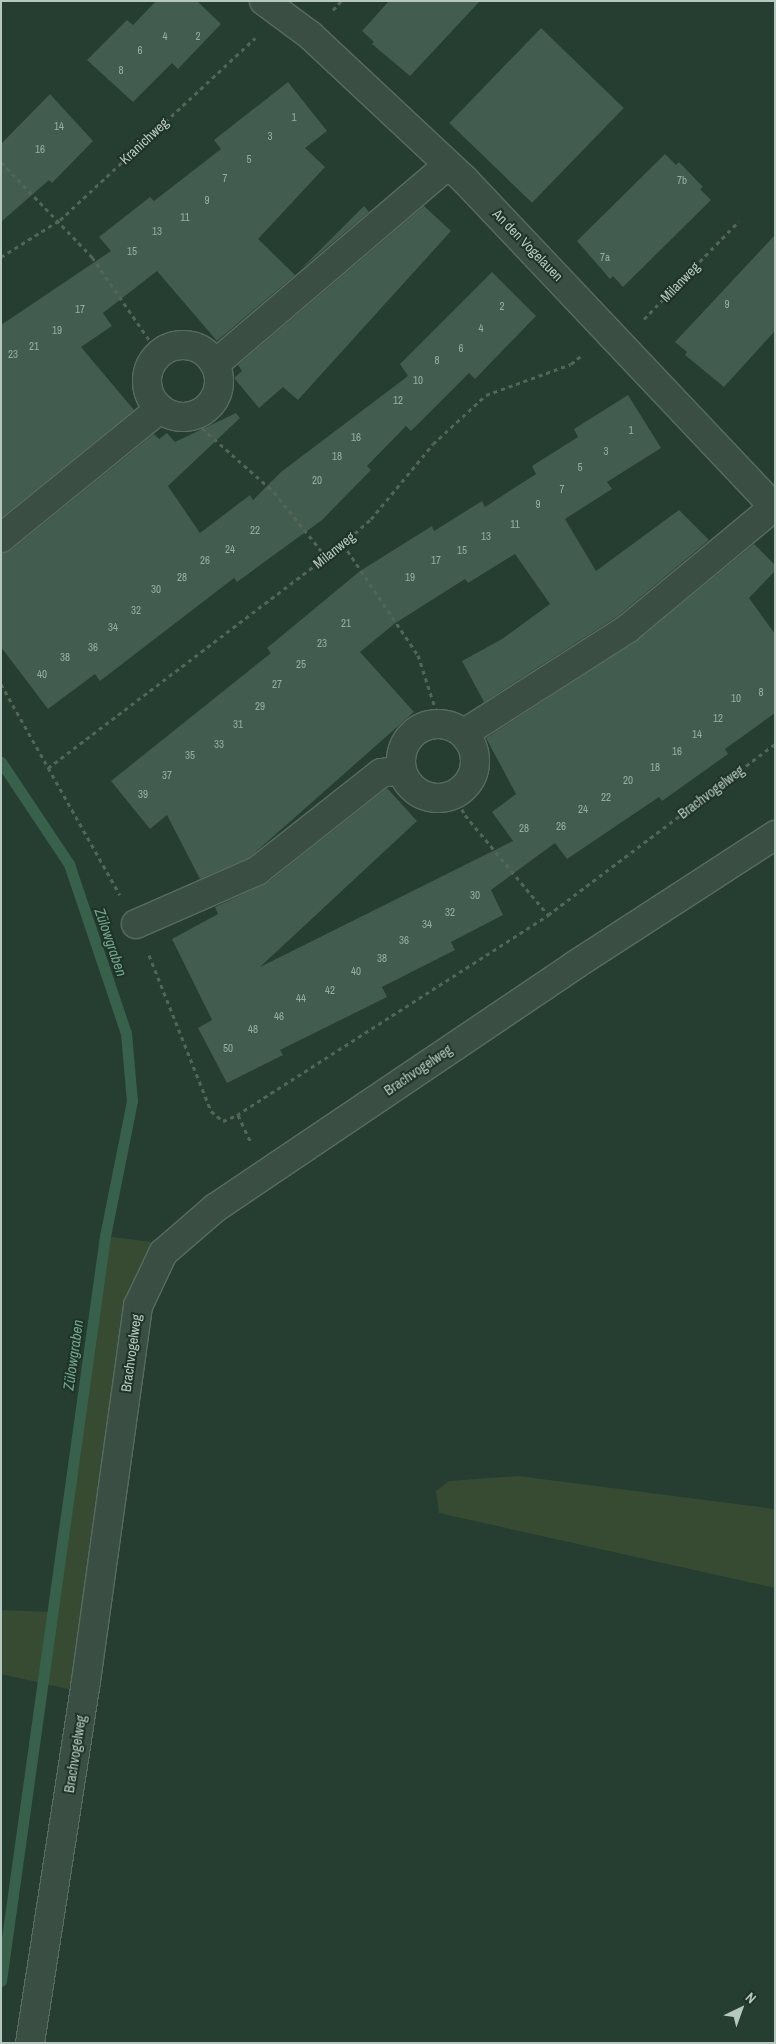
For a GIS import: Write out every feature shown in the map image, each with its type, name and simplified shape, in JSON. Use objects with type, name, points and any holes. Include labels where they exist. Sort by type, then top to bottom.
[{"type":"street","name":"An den Vogelauen","points":[[271,8],[310,35],[464,179],[775,508]]},
{"type":"street","points":[[215,364],[448,165]]},
{"type":"street","points":[[179,345],[194,346],[206,353],[215,364],[219,388],[214,399],[196,414],[175,416],[160,409],[147,388],[146,378],[154,358],[165,349],[179,345]]},
{"type":"street","points":[[1,538],[160,409]]},
{"type":"street","points":[[466,737],[489,717],[627,629],[775,508]]},
{"type":"street","points":[[437,724],[448,725],[466,737],[474,754],[473,774],[454,795],[443,798],[422,795],[406,780],[402,770],[401,757],[412,733],[437,724]]},
{"type":"street","points":[[136,924],[257,871],[381,773],[402,770]]},
{"type":"street","name":"Brachvogelweg","points":[[30,2043],[86,1681],[138,1306],[163,1252],[223,1202],[575,964],[775,835]]},
{"type":"path","name":"Kranichweg","points":[[1,257],[60,220],[271,8]]},
{"type":"path","points":[[1,162],[60,220],[92,257],[150,340],[154,358]]},
{"type":"path","name":"Milanweg","points":[[48,768],[343,544],[371,519],[432,444],[486,395],[571,364],[616,338],[739,221]]},
{"type":"path","points":[[196,414],[202,428],[274,492],[326,557]]},
{"type":"path","points":[[343,544],[418,655],[438,710],[437,724]]},
{"type":"path","name":"Brachvogelweg","points":[[223,1121],[238,1115],[548,915],[775,744]]},
{"type":"path","points":[[454,795],[465,815],[548,915]]},
{"type":"path","points":[[238,1115],[241,1127]]},
{"type":"green space","points":[[105,1236],[166,1244],[145,1265],[77,1691],[1,1674],[1,1610],[52,1612]]},
{"type":"green space","points":[[518,1476],[775,1509],[775,1588],[439,1513],[436,1491],[449,1481]]},
{"type":"building","points":[[156,1],[197,1],[221,24],[178,69],[172,63],[133,102],[87,60],[127,20],[133,25]]},
{"type":"building","points":[[389,1],[480,1],[410,76],[372,44],[374,42],[362,31]]},
{"type":"building","points":[[541,28],[624,108],[532,203],[449,123]]},
{"type":"building","points":[[288,82],[327,131],[305,148],[325,167],[258,239],[295,275],[217,341],[157,271],[103,313],[112,326],[81,347],[134,410],[1,518],[1,325],[111,251],[99,237],[150,197],[154,201],[221,149],[214,140]]},
{"type":"building","points":[[50,94],[93,141],[52,183],[49,180],[1,222],[1,144]]},
{"type":"building","points":[[665,154],[676,165],[679,162],[703,187],[700,189],[711,200],[623,287],[613,276],[610,279],[577,241]]},
{"type":"building","points":[[364,206],[369,212],[300,270]]},
{"type":"building","points":[[424,206],[451,231],[298,400],[283,387],[259,408],[234,378],[242,371],[238,365]]},
{"type":"building","points":[[775,235],[775,331],[724,387],[685,355],[687,352],[675,342]]},
{"type":"building","points":[[492,272],[536,316],[475,379],[469,373],[411,431],[406,426],[367,466],[371,470],[322,520],[237,582],[234,578],[100,681],[95,674],[48,709],[1,647],[1,553],[11,550],[154,434],[159,439],[167,433],[175,442],[236,413],[240,418],[168,486],[200,533],[250,495],[253,500],[281,472],[408,376],[400,364]]},
{"type":"building","points":[[628,395],[661,448],[607,482],[612,489],[565,519],[596,571],[679,510],[709,540],[618,616],[484,702],[462,661],[502,639],[550,604],[515,554],[468,583],[465,579],[394,624],[360,652],[414,712],[249,858],[200,879],[167,815],[150,829],[111,781],[271,653],[267,648],[360,571],[432,526],[434,531],[482,501],[485,507],[536,474],[532,466],[578,437],[574,429]]},
{"type":"building","points":[[754,544],[775,565],[775,571],[749,598],[775,634],[775,713],[725,749],[728,754],[662,801],[659,797],[567,859],[555,843],[491,890],[503,915],[451,942],[455,950],[382,987],[387,997],[280,1050],[283,1055],[227,1083],[198,1028],[212,1020],[172,939],[218,914],[215,907],[267,883],[387,788],[417,821],[260,967],[513,841],[492,812],[516,794],[486,738],[635,642]]},
{"type":"waterway","name":"Zülowgraben","points":[[1,762],[69,864],[126,1033],[132,1101],[105,1236],[1,1981]]}]
